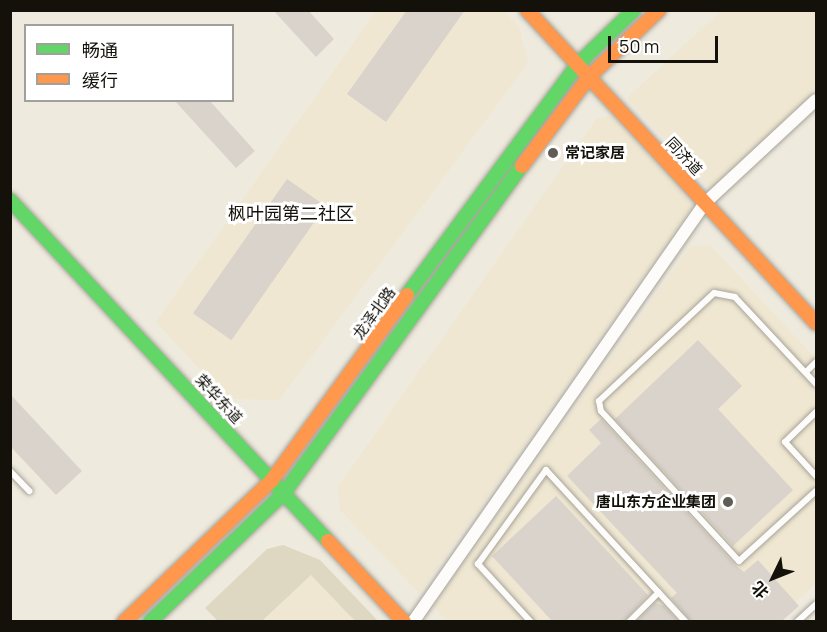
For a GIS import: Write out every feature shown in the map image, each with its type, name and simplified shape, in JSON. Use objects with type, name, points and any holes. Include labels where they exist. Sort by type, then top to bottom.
[{"type":"main road","name":"同济道","points":[[527,10],[816,323]]},
{"type":"main road","name":"龙泽北路","points":[[124,621],[272,480],[578,64],[634,10]]},
{"type":"main road","points":[[150,621],[284,493],[589,77],[659,10]]},
{"type":"main road","name":"荣华东道","points":[[10,200],[404,621]]},
{"type":"street","points":[[413,621],[705,203],[816,100]]},
{"type":"lane","points":[[816,384],[735,297],[714,293],[599,401],[601,411],[739,561],[816,491]]},
{"type":"lane","points":[[806,372],[816,362]]},
{"type":"lane","points":[[816,412],[785,442],[816,476]]},
{"type":"lane","points":[[10,471],[29,491]]},
{"type":"lane","points":[[531,621],[478,564],[546,471],[687,621]]},
{"type":"lane","points":[[629,621],[659,592]]},
{"type":"lane","points":[[797,621],[816,604]]},
{"type":"shaded area","points":[[376,11],[504,11],[519,26],[528,63],[279,400],[227,399],[156,322]]},
{"type":"shaded area","points":[[721,11],[816,11],[816,91],[711,189],[627,98]]},
{"type":"shaded area","points":[[613,116],[693,206],[419,593],[340,510],[338,487],[597,118]]},
{"type":"shaded area","name":"唐山东方企业集团","points":[[710,245],[816,359],[816,583],[775,621],[448,622],[433,606],[691,246]]},
{"type":"shaded area","points":[[283,545],[320,560],[378,621],[355,621],[311,575],[262,621],[218,621],[205,608],[267,549]]},
{"type":"shaded area","points":[[311,575],[355,621],[262,622]]},
{"type":"building","points":[[273,10],[308,10],[334,39],[316,57]]},
{"type":"building","points":[[407,10],[465,10],[386,122],[347,94]]},
{"type":"building","points":[[176,102],[211,102],[255,151],[236,168]]},
{"type":"building","points":[[287,179],[326,206],[231,340],[193,313]]},
{"type":"building","points":[[698,340],[742,386],[718,409],[793,490],[733,546],[615,419]]},
{"type":"building","points":[[10,394],[82,471],[56,495],[10,446]]},
{"type":"building","points":[[601,419],[735,565],[744,572],[758,560],[799,606],[782,621],[691,621],[671,598],[677,593],[567,476],[601,443],[589,430]]},
{"type":"building","points":[[556,496],[648,595],[624,621],[552,621],[492,556]]},
{"type":"building","points":[[655,603],[664,606],[678,621],[637,621]]},
{"type":"traffic: fast","points":[[407,295],[578,64],[634,10]]},
{"type":"traffic: fast","points":[[150,622],[284,493],[522,166]]},
{"type":"traffic: fast","points":[[10,200],[328,541]]},
{"type":"traffic: slow","points":[[527,10],[816,323]]},
{"type":"traffic: slow","points":[[522,166],[589,77],[659,10]]},
{"type":"traffic: slow","points":[[124,622],[272,480],[407,295]]},
{"type":"traffic: slow","points":[[328,541],[404,622]]},
{"type":"place","name":"常记家居","points":[[553,153]]},
{"type":"place","name":"唐山东方企业集团","points":[[728,502]]},
{"type":"district","name":"枫叶园第二社区","points":[[291,213]]}]
